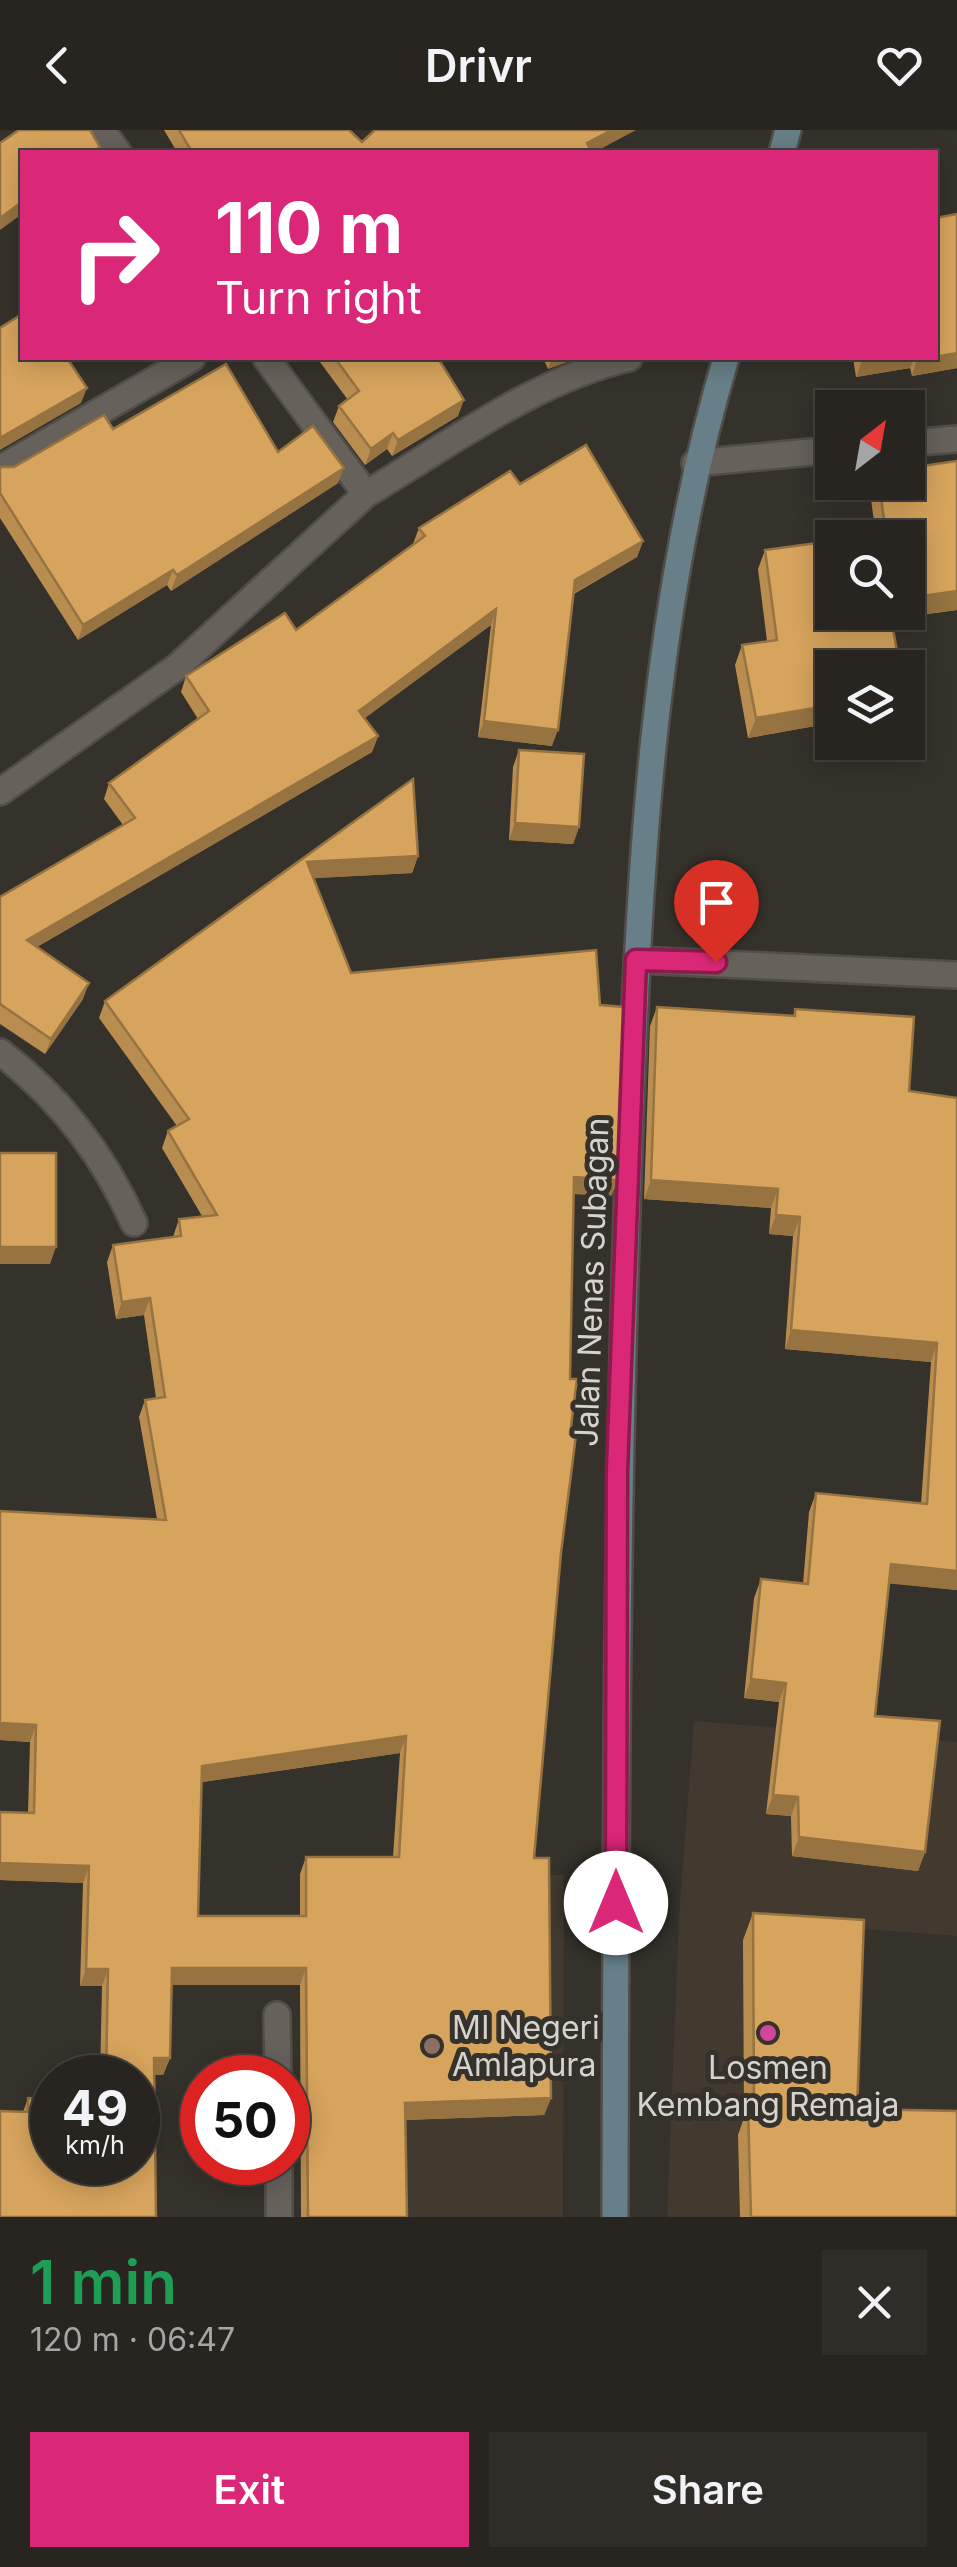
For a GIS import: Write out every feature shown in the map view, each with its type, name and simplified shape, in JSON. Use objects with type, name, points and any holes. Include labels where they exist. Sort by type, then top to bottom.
[{"type":"main road","name":"Jalan Nenas Subagan","points":[[615,2217],[617,1471],[636,960],[652,736],[695,463],[725,360]]},
{"type":"street","points":[[101,130],[116,150]]},
{"type":"street","points":[[0,470],[189,360]]},
{"type":"street","points":[[267,360],[366,494]]},
{"type":"street","points":[[0,792],[178,667],[366,494],[539,391],[596,366],[621,360]]},
{"type":"street","points":[[925,442],[957,439]]},
{"type":"street","points":[[695,463],[815,452]]},
{"type":"street","points":[[636,960],[957,975]]},
{"type":"street","points":[[0,1052],[66,1114],[113,1177],[134,1223]]},
{"type":"street","points":[[277,2015],[278,2055]]},
{"type":"street","points":[[279,2185],[280,2217]]},
{"type":"shaded area","points":[[694,1721],[957,1742],[957,1936],[863,1929],[860,2136],[957,2217],[667,2217],[679,1915]]},
{"type":"shaded area","name":"MI Negeri Amlapura","points":[[300,1874],[564,1875],[563,2217],[301,2217],[301,2185],[310,2185],[310,2055],[301,2055]]},
{"type":"building","points":[[19,130],[90,130],[100,147],[20,150],[20,203],[0,218],[0,143]]},
{"type":"building","points":[[179,130],[349,130],[362,142],[375,130],[612,130],[587,143],[591,150],[191,150]]},
{"type":"building","points":[[957,214],[957,353],[938,356],[938,217]]},
{"type":"building","points":[[20,315],[20,360],[68,360],[87,388],[0,438],[0,328]]},
{"type":"building","points":[[336,360],[439,360],[464,400],[398,440],[393,433],[371,449],[339,406],[359,391]]},
{"type":"building","points":[[226,364],[278,452],[313,426],[344,468],[177,575],[173,570],[83,625],[0,493],[0,467],[14,467],[104,415],[113,429]]},
{"type":"building","points":[[586,445],[643,541],[575,580],[558,730],[484,721],[496,609],[359,711],[378,736],[27,940],[89,983],[51,1039],[0,1004],[0,897],[135,818],[109,783],[209,711],[186,676],[285,613],[296,630],[425,536],[419,528],[510,471],[520,484]]},
{"type":"building","points":[[957,461],[957,591],[925,596],[925,520],[884,520],[881,500],[925,500],[925,466]]},
{"type":"building","points":[[815,543],[815,630],[893,630],[897,650],[815,650],[815,708],[756,718],[742,645],[777,640],[765,550]]},
{"type":"building","points":[[519,750],[584,754],[579,827],[515,823]]},
{"type":"building","points":[[413,779],[418,856],[307,862],[351,973],[596,950],[600,1005],[624,1007],[618,1180],[574,1177],[570,1379],[577,1379],[570,1434],[576,1435],[561,1553],[534,1858],[549,1858],[551,2098],[405,2103],[407,2217],[308,2217],[310,2055],[307,2055],[306,1968],[172,1968],[170,2058],[106,2055],[108,1969],[86,1969],[89,1866],[0,1863],[0,1812],[34,1813],[36,1725],[0,1723],[0,1511],[166,1520],[145,1400],[165,1397],[150,1298],[122,1302],[113,1245],[181,1236],[179,1219],[217,1215],[168,1131],[189,1119],[105,1001]],"holes":[[[406,1736],[399,1857],[306,1857],[306,1916],[198,1916],[202,1766]]]},
{"type":"building","points":[[657,1007],[795,1016],[795,1009],[914,1017],[909,1091],[957,1098],[957,1571],[891,1564],[875,1716],[940,1721],[925,1852],[799,1837],[798,1797],[773,1795],[786,1683],[751,1679],[761,1579],[808,1584],[816,1493],[927,1504],[937,1343],[791,1330],[800,1217],[776,1215],[778,1189],[651,1180]]},
{"type":"building","points":[[0,1153],[56,1153],[56,1247],[0,1247]]},
{"type":"building","name":"Losmen Kembang Remaja","points":[[753,1913],[864,1920],[857,2109],[957,2111],[957,2217],[751,2217],[748,2108],[754,2108]]},
{"type":"building","points":[[28,2098],[30,2185],[156,2185],[156,2217],[0,2217],[0,2111],[28,2112]]},
{"type":"place","name":"Losmen Kembang Remaja","points":[[768,2033]]},
{"type":"place","name":"MI Negeri Amlapura","points":[[432,2046]]},
{"type":"route","points":[[616,1903],[617,1471],[636,960],[716,962]]}]
